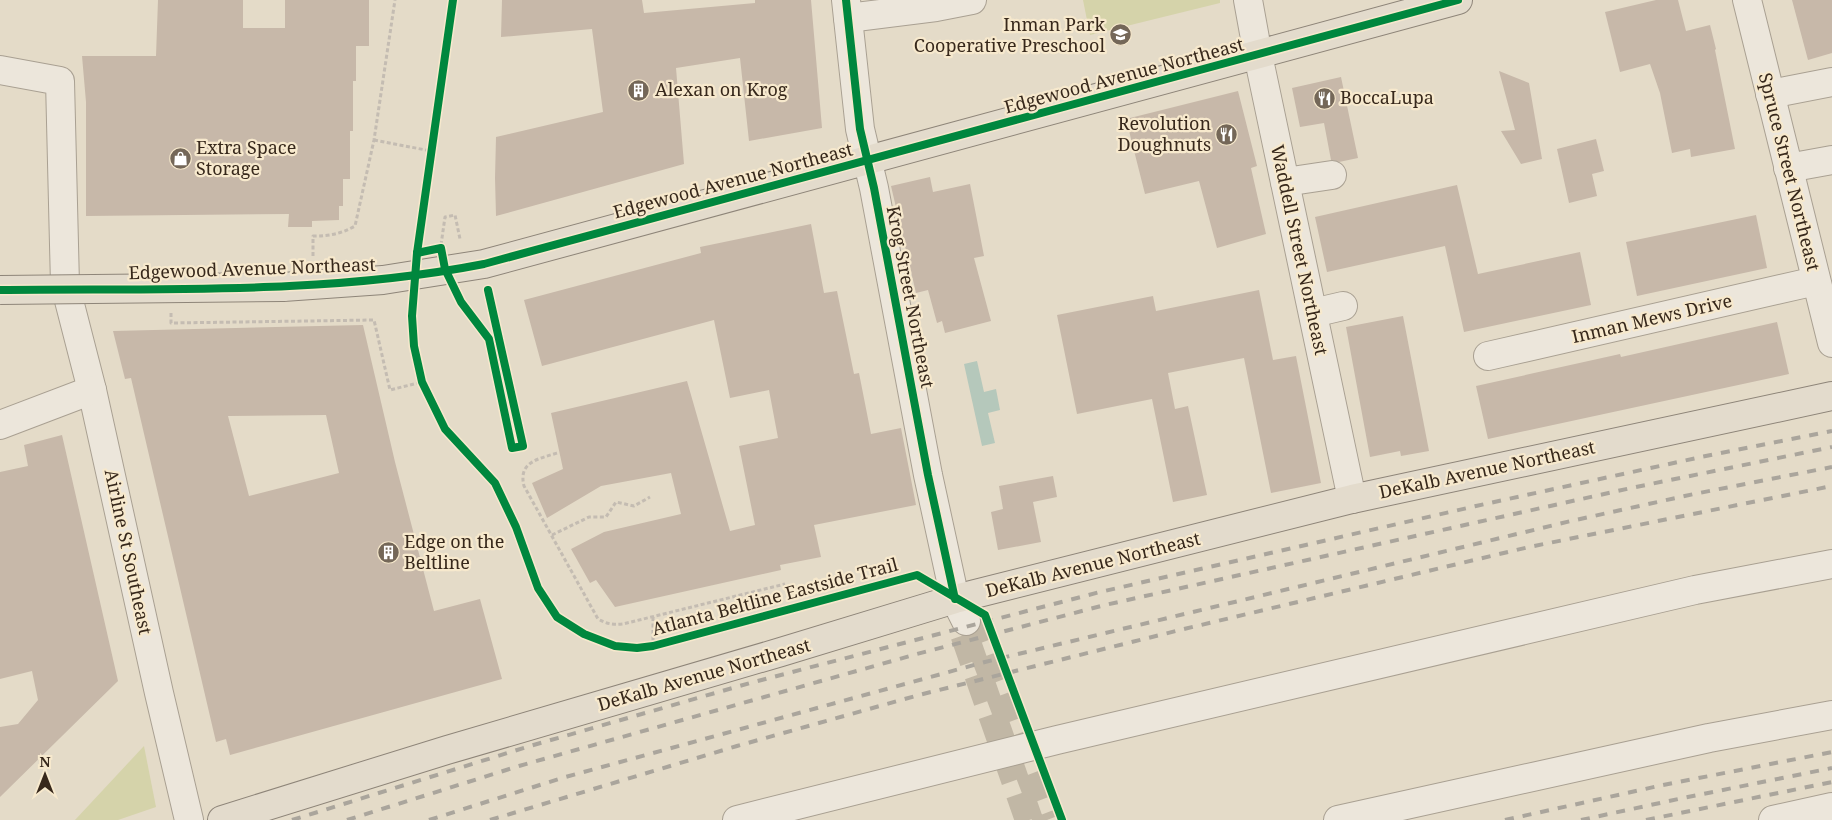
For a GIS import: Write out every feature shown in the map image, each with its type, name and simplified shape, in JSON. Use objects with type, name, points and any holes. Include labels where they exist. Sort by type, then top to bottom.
[{"type":"main road","name":"Edgewood Avenue Northeast","points":[[0,290],[284,286],[383,280],[449,271],[493,262],[1458,0]]},
{"type":"main road","name":"DeKalb Avenue Northeast","points":[[222,820],[447,750],[791,650],[961,610],[1352,499],[1832,396]]},
{"type":"street","points":[[847,9],[972,0]]},
{"type":"street","name":"Waddell Street Northeast","points":[[1248,0],[1352,499]]},
{"type":"street","name":"Spruce Street Northeast","points":[[1747,0],[1832,343]]},
{"type":"street","name":"Krog Street Northeast","points":[[847,9],[860,129],[874,188],[928,476],[961,610]]},
{"type":"street","name":"Airline St Southeast","points":[[0,70],[60,81],[64,284],[92,390],[189,820]]},
{"type":"street","points":[[1770,94],[1832,82]]},
{"type":"street","points":[[1788,168],[1832,160]]},
{"type":"street","points":[[1285,182],[1332,175]]},
{"type":"street","name":"Inman Mews Drive","points":[[1488,356],[1816,281]]},
{"type":"street","points":[[1313,313],[1343,306]]},
{"type":"street","points":[[0,425],[92,390]]},
{"type":"street","points":[[737,820],[1057,740],[1695,590],[1832,564]]},
{"type":"street","points":[[1338,820],[1709,738],[1832,715]]},
{"type":"street","points":[[1773,820],[1832,807]]},
{"type":"path","points":[[313,256],[313,236],[329,236],[344,232],[355,226],[374,140],[395,0]]},
{"type":"path","points":[[374,140],[431,150]]},
{"type":"path","points":[[430,160],[433,141]]},
{"type":"path","points":[[438,251],[445,217],[455,215],[460,239]]},
{"type":"path","points":[[170,313],[171,323],[374,320],[390,390],[422,382]]},
{"type":"path","points":[[420,373],[426,390]]},
{"type":"path","points":[[556,453],[529,464],[522,478],[524,486],[598,619],[613,625],[785,584]]},
{"type":"path","points":[[552,536],[590,517],[606,517],[616,502],[634,506],[650,496]]},
{"type":"path","points":[[653,617],[653,645]]},
{"type":"shaded area","points":[[1083,0],[1220,0],[1220,3],[1090,35]]},
{"type":"shaded area","points":[[977,361],[984,392],[996,389],[1000,410],[988,413],[995,443],[982,446],[964,364]]},
{"type":"shaded area","points":[[144,746],[156,807],[118,820],[75,820]]},
{"type":"building","name":"Extra Space Storage","points":[[158,0],[243,0],[243,28],[285,28],[285,0],[369,0],[369,46],[356,46],[356,81],[353,81],[353,131],[350,131],[350,179],[343,179],[343,206],[339,206],[339,220],[312,221],[312,227],[288,227],[289,214],[86,216],[86,102],[82,56],[156,56]]},
{"type":"building","name":"Alexan on Krog","points":[[502,0],[642,0],[644,13],[755,3],[755,0],[811,0],[822,128],[749,141],[740,58],[676,68],[684,164],[496,216],[496,137],[603,112],[592,29],[501,37]]},
{"type":"building","points":[[1656,0],[1678,0],[1686,31],[1710,25],[1735,149],[1691,157],[1690,149],[1672,153],[1660,93],[1650,64],[1620,72],[1605,12]]},
{"type":"building","points":[[1792,0],[1832,0],[1832,53],[1808,60]]},
{"type":"building","points":[[1499,71],[1529,83],[1542,159],[1521,164],[1501,131],[1515,130]]},
{"type":"building","points":[[1341,77],[1358,158],[1339,162],[1331,160],[1324,123],[1300,127],[1292,88]]},
{"type":"building","points":[[1238,91],[1257,166],[1251,168],[1266,234],[1217,248],[1199,181],[1145,194],[1126,119]]},
{"type":"building","points":[[1596,139],[1604,171],[1592,174],[1597,196],[1569,203],[1557,149]]},
{"type":"building","points":[[930,177],[933,192],[970,184],[984,256],[974,258],[991,321],[945,333],[942,321],[937,323],[928,290],[916,293],[891,186]]},
{"type":"building","points":[[1457,185],[1478,274],[1580,252],[1591,305],[1464,332],[1445,246],[1327,272],[1315,217]]},
{"type":"building","points":[[1756,215],[1767,268],[1637,296],[1626,242]]},
{"type":"building","points":[[811,224],[824,293],[837,291],[854,374],[859,373],[871,434],[901,428],[916,505],[814,525],[821,557],[780,565],[781,570],[615,607],[596,580],[590,583],[571,549],[604,532],[681,514],[671,473],[601,486],[547,518],[532,483],[563,469],[551,413],[687,381],[730,531],[755,525],[739,446],[778,438],[769,390],[730,398],[714,320],[542,366],[524,300],[701,253],[700,247]]},
{"type":"building","points":[[1259,290],[1273,360],[1296,356],[1321,483],[1271,493],[1244,358],[1168,373],[1175,409],[1188,406],[1207,495],[1173,502],[1152,399],[1077,414],[1057,315],[1153,296],[1156,311]]},
{"type":"building","points":[[1403,316],[1429,451],[1401,456],[1400,451],[1370,457],[1346,327]]},
{"type":"building","points":[[1777,322],[1789,374],[1488,439],[1476,386],[1620,354],[1621,357]]},
{"type":"building","name":"Edge on the Beltline","points":[[363,325],[395,462],[434,611],[480,599],[502,679],[230,755],[226,739],[216,742],[131,378],[125,379],[113,331]],"holes":[[[326,415],[339,473],[249,496],[228,416]]]},
{"type":"building","points":[[62,435],[118,681],[0,797],[0,727],[18,724],[38,700],[32,671],[0,679],[0,472],[28,466],[24,445]]},
{"type":"building","points":[[1053,476],[1057,497],[1033,502],[1041,542],[998,550],[991,512],[1003,509],[999,486]]},
{"type":"tunnel","points":[[1029,820],[963,631],[966,621],[974,627],[1047,820]]},
{"type":"railway","points":[[292,820],[530,746],[750,683],[1100,592],[1476,506],[1701,457],[1832,431]]},
{"type":"railway","points":[[347,820],[519,766],[917,654],[1105,605],[1631,488],[1832,447]]},
{"type":"railway","points":[[429,820],[562,778],[985,662],[1571,521],[1694,494],[1832,467]]},
{"type":"railway","points":[[490,820],[737,746],[919,695],[1184,629],[1529,547],[1832,486]]},
{"type":"railway","points":[[1505,820],[1663,785],[1832,752]]},
{"type":"railway","points":[[1581,820],[1832,768]]},
{"type":"railway","points":[[1646,820],[1832,782]]},
{"type":"cycle path","name":"Atlanta Beltline Eastside Trail","points":[[453,0],[417,253],[412,316],[414,346],[422,382],[445,429],[495,483],[516,527],[538,588],[557,617],[584,634],[615,646],[637,648],[653,646],[917,575],[985,615],[1062,820]]},
{"type":"cycle path","points":[[846,0],[860,129],[874,188],[928,475],[955,599]]},
{"type":"cycle path","points":[[0,290],[243,288],[304,285],[364,281],[484,264],[1458,0]]},
{"type":"cycle path","points":[[417,253],[441,248],[445,269],[461,302],[489,339],[512,448],[523,446],[488,290]]},
{"type":"place","name":"Inman Park Cooperative Preschool","points":[[1121,35]]},
{"type":"place","name":"Alexan on Krog","points":[[639,90]]},
{"type":"place","name":"BoccaLupa","points":[[1324,98]]},
{"type":"place","name":"Revolution Doughnuts","points":[[1227,134]]},
{"type":"place","name":"Extra Space Storage","points":[[180,158]]},
{"type":"place","name":"Edge on the Beltline","points":[[388,552]]}]
